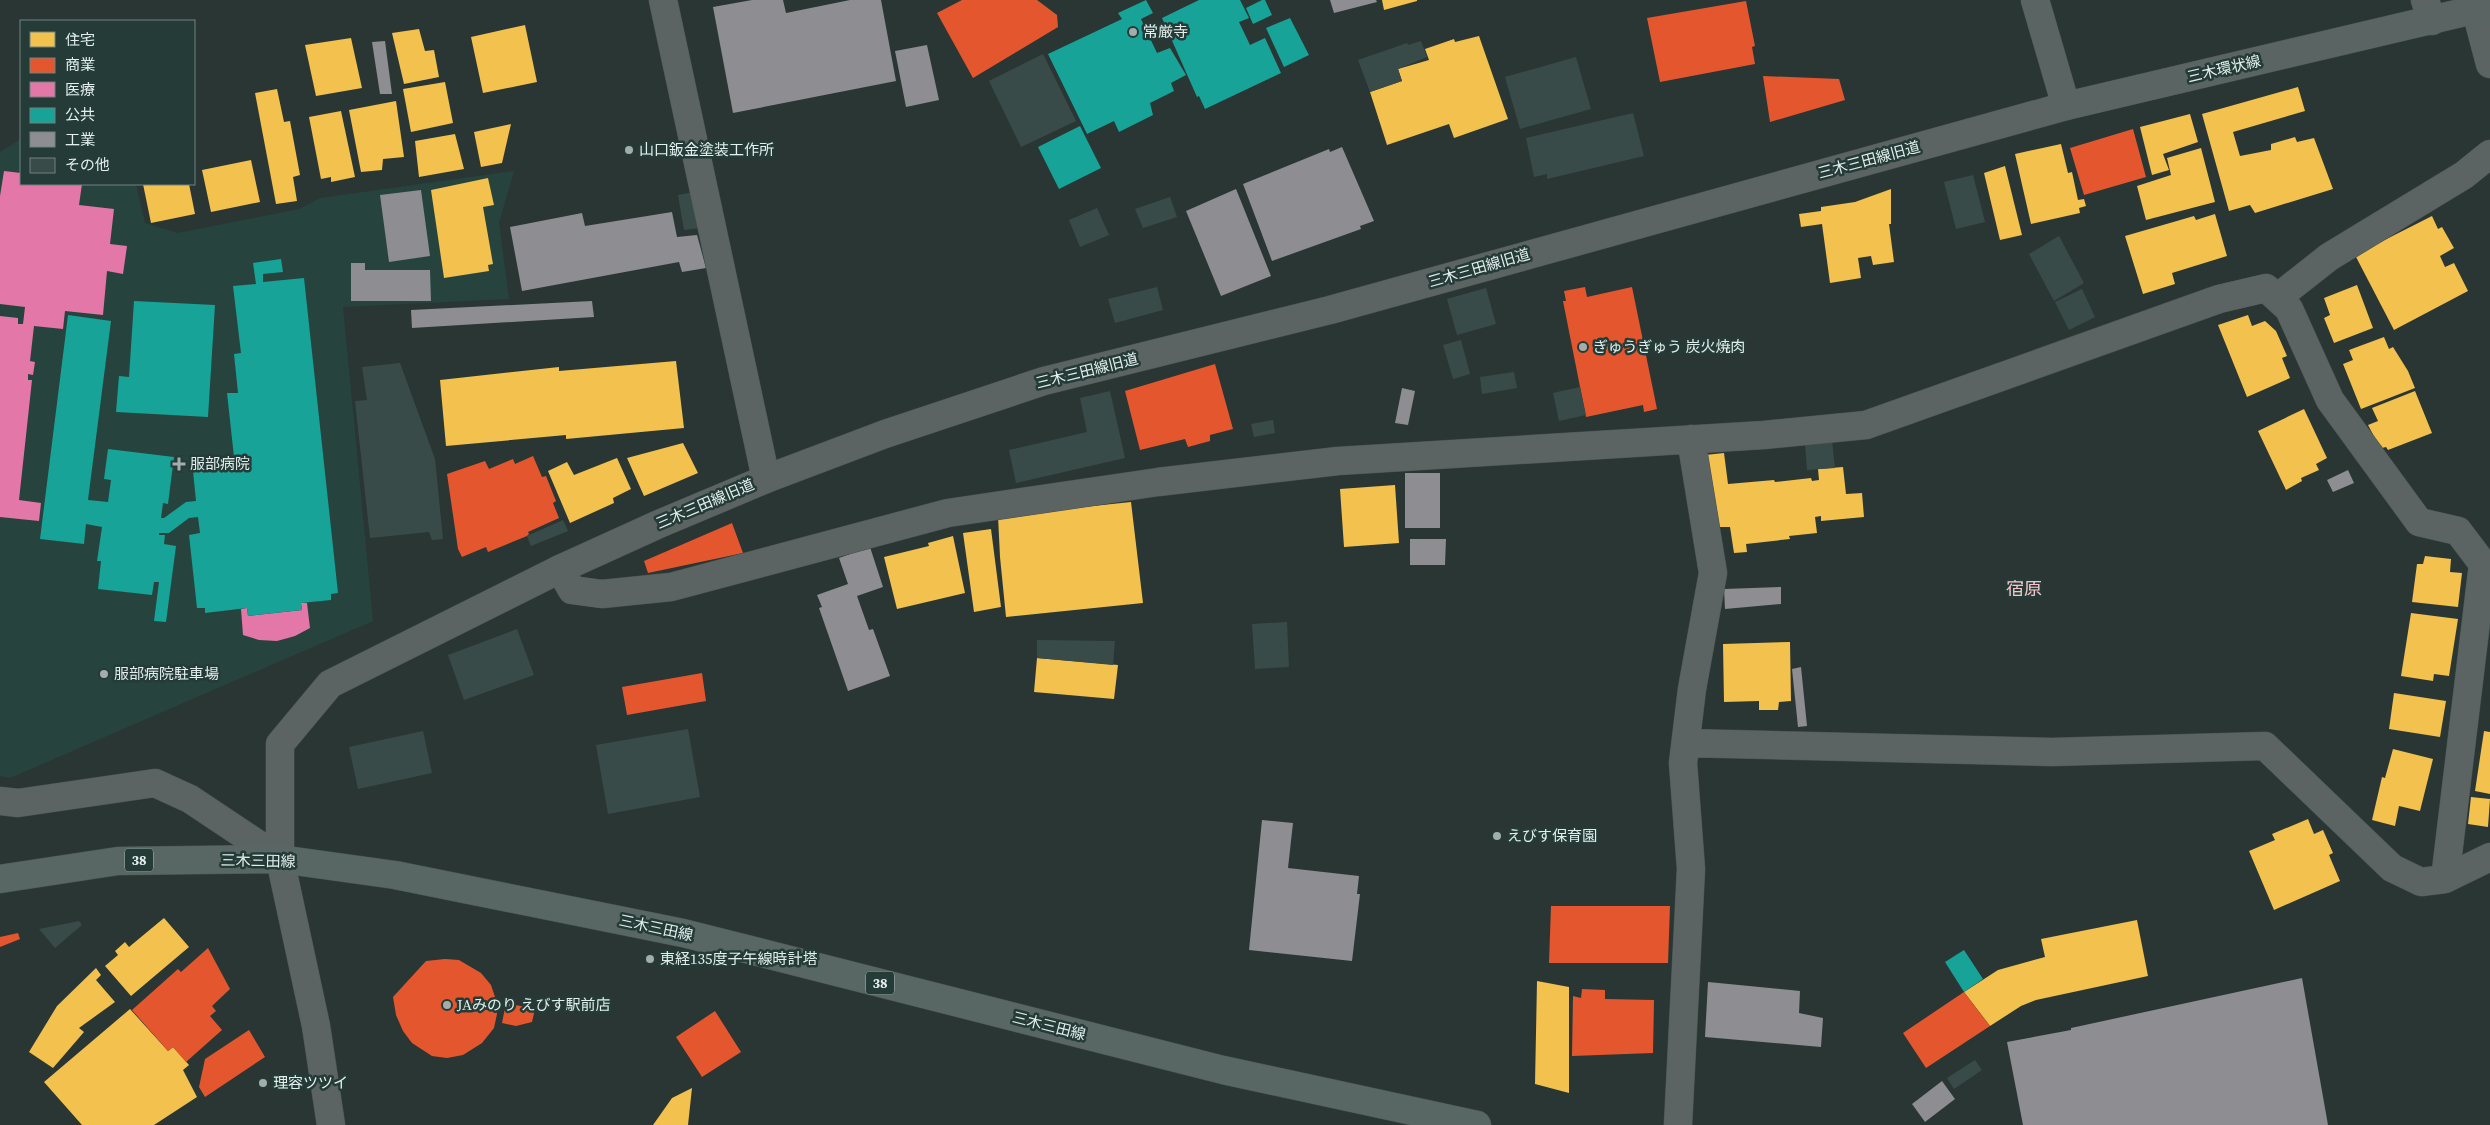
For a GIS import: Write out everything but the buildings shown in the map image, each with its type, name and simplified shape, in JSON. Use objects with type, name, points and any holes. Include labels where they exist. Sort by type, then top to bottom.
[{"type":"main road","points":[[2035,0],[2066,106]]},
{"type":"main road","name":"三木環状線","points":[[2066,106],[2428,10],[2483,9]]},
{"type":"main road","name":"三木三田線","points":[[0,879],[118,861],[280,858],[395,875],[683,933],[1223,1070],[1477,1125]]},
{"type":"street","points":[[663,0],[766,478]]},
{"type":"street","points":[[2483,9],[2490,64]]},
{"type":"street","name":"三木三田線旧道","points":[[331,1125],[316,1026],[280,858],[280,744],[330,684],[560,569],[766,478],[885,434],[1044,381],[1330,310],[2066,106]]},
{"type":"street","points":[[2277,298],[2329,257],[2464,175],[2490,154]]},
{"type":"street","points":[[560,569],[572,590],[602,594],[671,588],[948,513],[1158,482],[1338,461],[1764,435],[1866,425],[2219,299],[2266,288],[2289,310],[2330,400],[2418,522],[2458,531],[2483,564],[2445,879]]},
{"type":"street","points":[[1678,1125],[1691,869],[1684,763],[1692,689],[1713,573],[1691,439]]},
{"type":"street","points":[[1686,743],[2052,752],[2264,746],[2392,868],[2420,882],[2445,879],[2490,857]]},
{"type":"street","points":[[0,801],[18,803],[155,783],[190,799],[280,858]]},
{"type":"shaded area","name":"服部病院","points":[[20,140],[20,185],[136,185],[145,223],[178,233],[299,209],[320,198],[514,171],[499,223],[509,299],[343,307],[373,621],[10,778],[0,776],[0,152]]},
{"type":"place","name":"常厳寺","points":[[1133,32]]},
{"type":"place","name":"山口鈑金塗装工作所","points":[[629,150]]},
{"type":"place","name":"ぎゅうぎゅう 炭火焼肉","points":[[1583,347]]},
{"type":"place","name":"服部病院","points":[[179,464]]},
{"type":"place","name":"服部病院駐車場","points":[[104,674]]},
{"type":"place","name":"えびす保育園","points":[[1497,836]]},
{"type":"place","name":"東経135度子午線時計塔","points":[[650,959]]},
{"type":"place","name":"JAみのり えびす駅前店","points":[[447,1005]]},
{"type":"place","name":"理容ツツイ","points":[[263,1083]]},
{"type":"district","name":"宿原","points":[[2024,589]]}]
